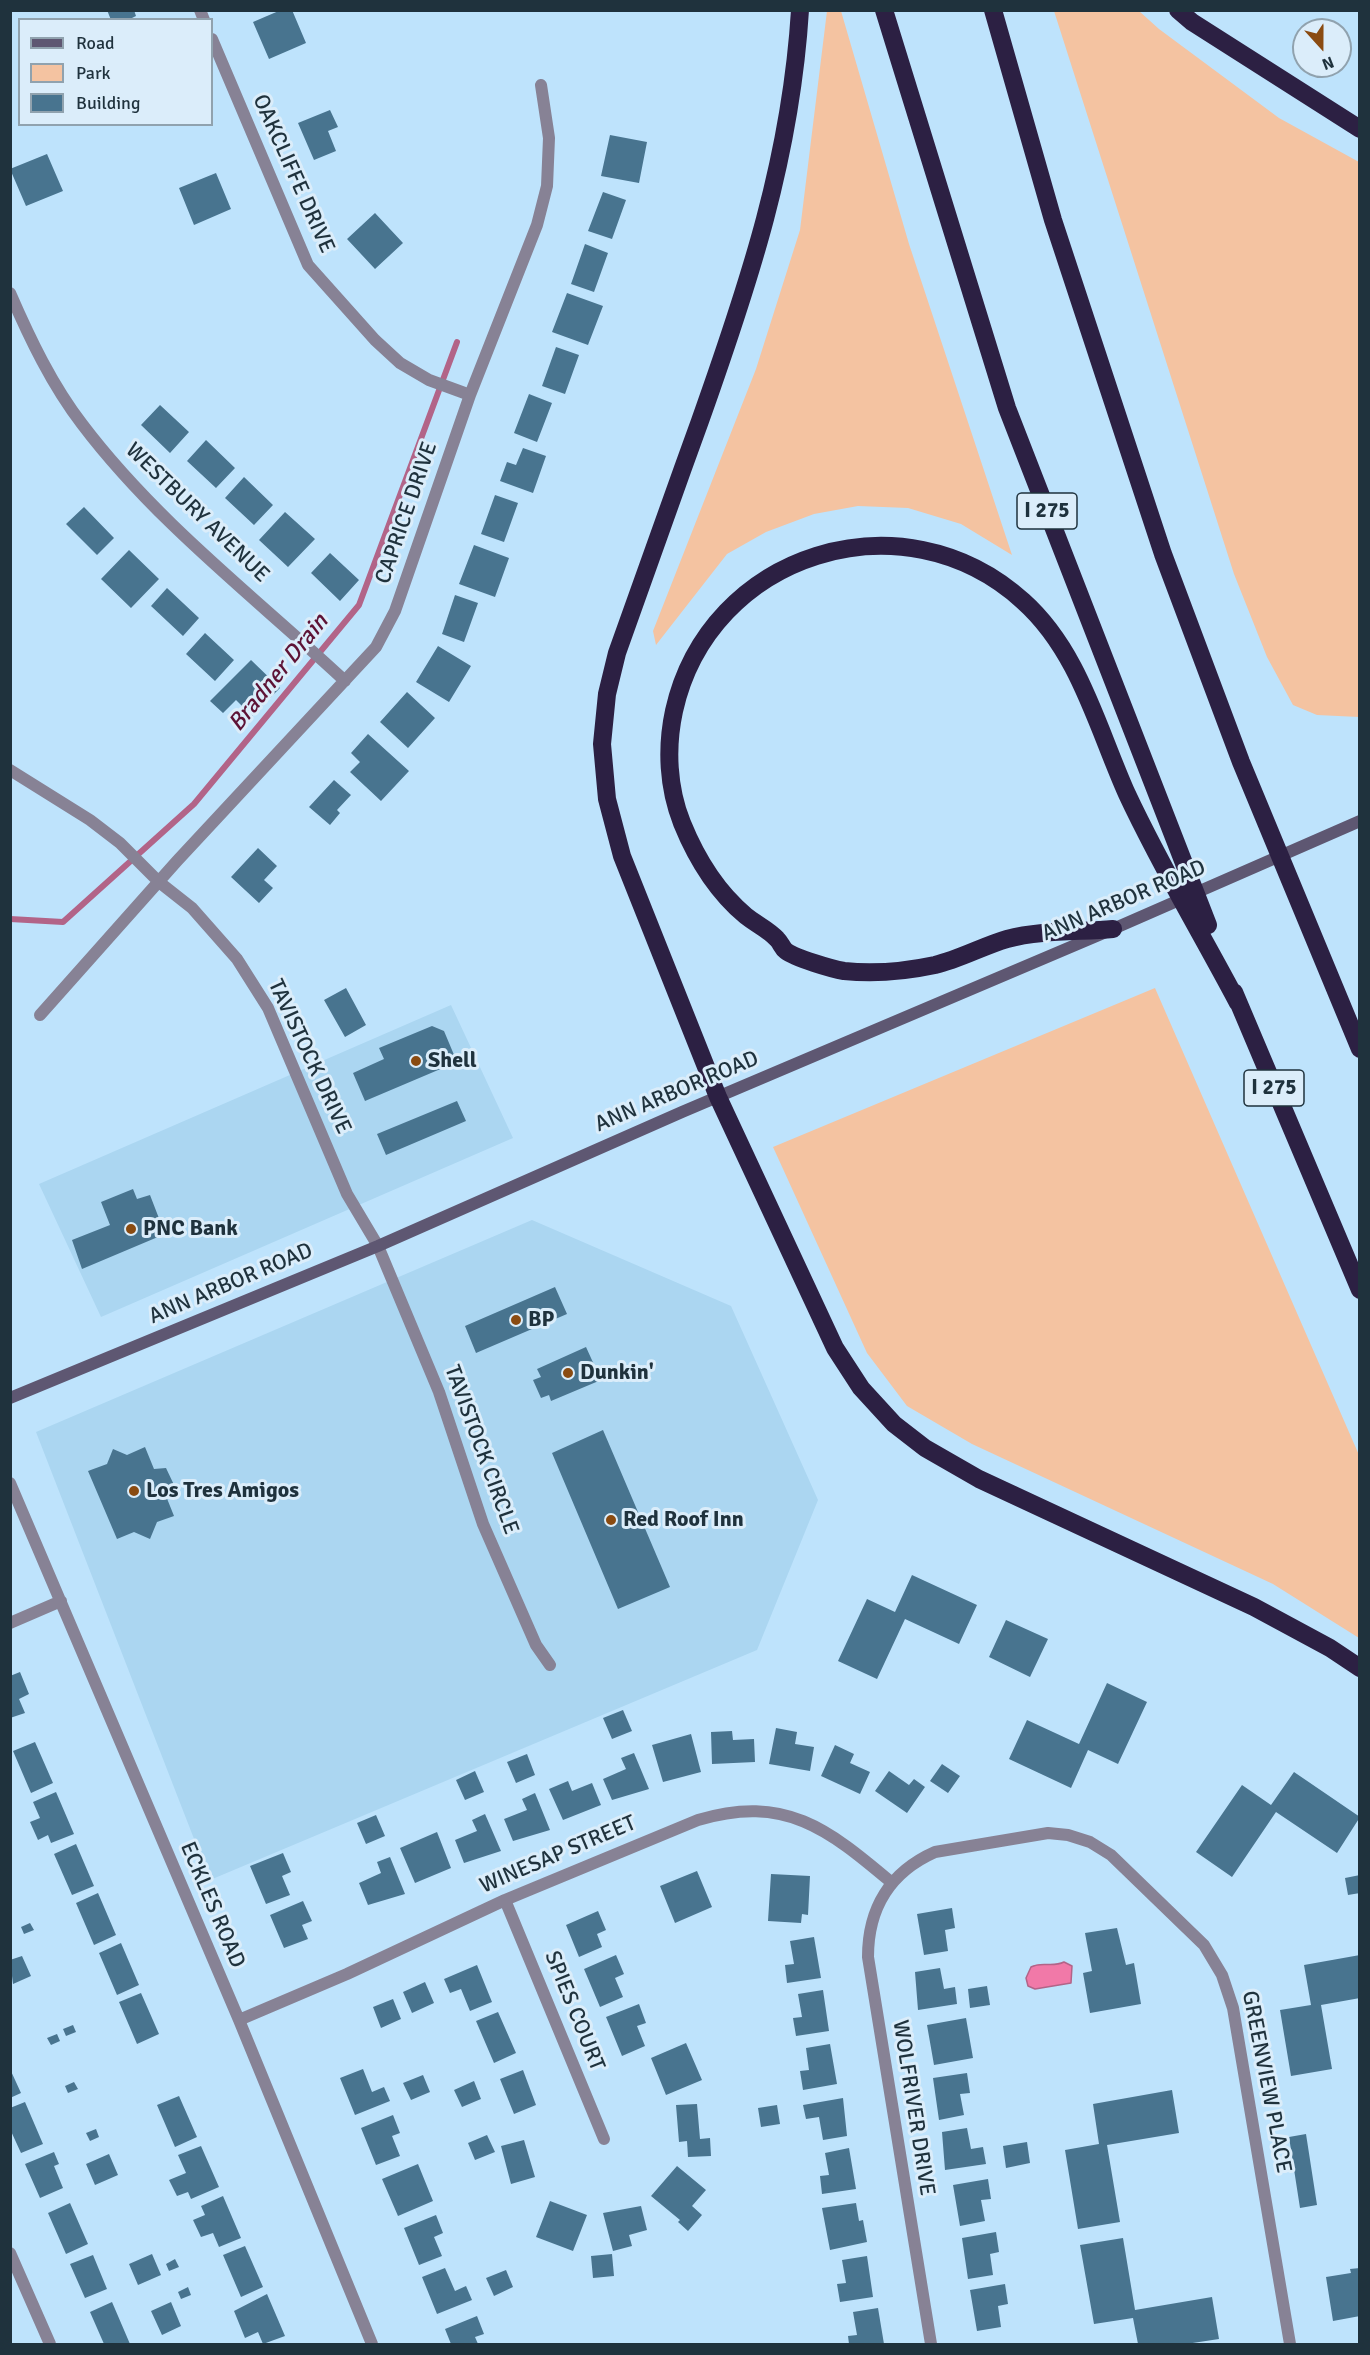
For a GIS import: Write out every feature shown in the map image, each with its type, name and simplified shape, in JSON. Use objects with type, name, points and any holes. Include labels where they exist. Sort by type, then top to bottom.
[{"type":"highway","points":[[800,10],[793,83],[781,160],[763,236],[738,314],[617,653],[604,719],[604,778],[619,847],[718,1097],[835,1348],[861,1388],[894,1424],[925,1448],[980,1479],[1254,1607],[1330,1648],[1359,1668]]},
{"type":"highway","name":"I 275","points":[[884,10],[1007,408],[1238,1003],[1359,1290]]},
{"type":"highway","points":[[993,10],[1053,220],[1163,554],[1241,762],[1359,1049]]},
{"type":"highway","points":[[1178,10],[1222,42],[1359,129]]},
{"type":"highway","points":[[1113,929],[1011,938],[937,964],[895,971],[842,970],[787,952],[776,937],[732,905],[714,885],[692,847],[673,793],[670,739],[679,690],[692,658],[711,628],[740,598],[768,577],[813,557],[861,546],[898,545],[926,550],[960,561],[1004,585],[1026,603],[1068,655],[1128,796],[1238,1003]]},
{"type":"main road","name":"ANN ARBOR ROAD","points":[[10,1398],[378,1246],[1359,821]]},
{"type":"street","name":"OAKCLIFFE DRIVE","points":[[213,41],[308,265],[361,325],[400,363],[429,380],[470,395]]},
{"type":"street","name":"CAPRICE DRIVE","points":[[40,1015],[376,647],[395,611],[470,395],[537,225],[547,186],[549,138],[541,85]]},
{"type":"street","name":"WESTBURY AVENUE","points":[[10,293],[57,388],[117,467],[151,503],[345,681]]},
{"type":"street","name":"TAVISTOCK DRIVE","points":[[10,770],[90,820],[143,863],[159,882],[192,908],[237,959],[268,1008],[347,1194],[378,1246]]},
{"type":"street","name":"TAVISTOCK CIRCLE","points":[[378,1246],[439,1392],[483,1524],[536,1645],[550,1665]]},
{"type":"street","name":"ECKLES ROAD","points":[[10,1483],[238,2020],[372,2344]]},
{"type":"street","points":[[10,1623],[61,1601]]},
{"type":"street","name":"WINESAP STREET","points":[[238,2020],[347,1974],[505,1900],[698,1820],[744,1810],[779,1813],[818,1827],[845,1844],[891,1882]]},
{"type":"street","name":"GREENVIEW PLACE","points":[[891,1882],[910,1864],[935,1852],[1034,1834],[1068,1835],[1090,1842],[1111,1855],[1204,1945],[1222,1975],[1233,2008],[1290,2344]]},
{"type":"street","name":"WOLFRIVER DRIVE","points":[[891,1882],[879,1901],[872,1919],[868,1957],[931,2344]]},
{"type":"street","name":"SPIES COURT","points":[[505,1900],[604,2139]]},
{"type":"street","points":[[10,2253],[15,2274],[50,2344]]},
{"type":"shaded area","points":[[451,1005],[513,1138],[101,1317],[39,1184]]},
{"type":"shaded area","points":[[532,1220],[731,1306],[818,1500],[757,1650],[210,1880],[36,1432]]},
{"type":"shaded area","points":[[1064,1962],[1072,1966],[1071,1983],[1035,1989],[1028,1986],[1026,1978],[1031,1967]]},
{"type":"green space","points":[[827,11],[841,11],[909,244],[1012,555],[961,524],[908,508],[858,506],[814,514],[766,532],[727,554],[656,645],[653,631],[756,369],[800,230]]},
{"type":"green space","points":[[1054,11],[1139,11],[1159,29],[1279,118],[1359,162],[1359,717],[1317,715],[1293,705],[1267,657],[1234,574]]},
{"type":"green space","points":[[1155,988],[1359,1455],[1359,1638],[1273,1584],[972,1444],[907,1406],[867,1353],[773,1147]]},
{"type":"building","points":[[107,10],[134,10],[136,16],[132,18],[110,18]]},
{"type":"building","points":[[281,10],[292,10],[306,43],[269,59],[253,22]]},
{"type":"building","points":[[330,110],[338,127],[328,131],[336,151],[314,160],[298,123]]},
{"type":"building","points":[[610,135],[647,142],[639,183],[601,176]]},
{"type":"building","points":[[47,154],[63,191],[26,206],[10,169]]},
{"type":"building","points":[[216,173],[231,209],[194,225],[179,188]]},
{"type":"building","points":[[603,192],[626,200],[612,239],[588,231]]},
{"type":"building","points":[[375,213],[403,243],[375,269],[347,239]]},
{"type":"building","points":[[585,244],[608,253],[594,292],[571,284]]},
{"type":"building","points":[[567,293],[603,306],[588,345],[552,332]]},
{"type":"building","points":[[556,347],[579,355],[565,394],[542,386]]},
{"type":"building","points":[[529,394],[552,403],[537,442],[514,433]]},
{"type":"building","points":[[160,405],[189,432],[170,453],[141,425]]},
{"type":"building","points":[[206,440],[235,468],[216,488],[187,461]]},
{"type":"building","points":[[523,448],[546,456],[533,493],[500,481],[507,462],[516,465]]},
{"type":"building","points":[[244,477],[273,505],[254,525],[225,498]]},
{"type":"building","points":[[495,495],[518,503],[504,542],[481,534]]},
{"type":"building","points":[[84,507],[114,538],[97,555],[66,524]]},
{"type":"building","points":[[285,512],[315,539],[288,567],[259,540]]},
{"type":"building","points":[[474,545],[509,558],[495,597],[459,584]]},
{"type":"building","points":[[129,550],[159,579],[131,608],[101,579]]},
{"type":"building","points":[[330,553],[359,580],[340,601],[311,573]]},
{"type":"building","points":[[167,588],[199,618],[183,636],[151,606]]},
{"type":"building","points":[[455,595],[478,603],[464,642],[442,634]]},
{"type":"building","points":[[205,633],[234,660],[215,681],[186,654]]},
{"type":"building","points":[[438,646],[471,666],[449,702],[416,682]]},
{"type":"building","points":[[251,660],[280,688],[252,716],[236,700],[223,713],[210,701]]},
{"type":"building","points":[[407,692],[435,718],[408,748],[380,722]]},
{"type":"building","points":[[368,734],[409,771],[381,801],[350,772],[360,762],[351,753]]},
{"type":"building","points":[[334,780],[351,795],[337,810],[340,813],[330,825],[309,807]]},
{"type":"building","points":[[258,848],[277,866],[264,880],[273,888],[259,903],[231,877]]},
{"type":"building","points":[[346,988],[366,1025],[345,1037],[324,1000]]},
{"type":"building","points":[[432,1026],[444,1031],[457,1062],[365,1101],[353,1073],[384,1059],[379,1048]]},
{"type":"building","points":[[457,1101],[466,1121],[386,1155],[377,1134]]},
{"type":"building","name":"PNC Bank","points":[[133,1189],[137,1199],[150,1195],[165,1234],[82,1269],[72,1240],[110,1225],[101,1202]]},
{"type":"building","name":"BP","points":[[555,1287],[567,1314],[476,1353],[465,1326]]},
{"type":"building","name":"Dunkin'","points":[[586,1347],[601,1380],[551,1401],[549,1395],[541,1398],[533,1380],[541,1377],[537,1369]]},
{"type":"building","name":"Red Roof Inn","points":[[603,1430],[670,1587],[618,1609],[552,1453]]},
{"type":"building","name":"Los Tres Amigos","points":[[145,1447],[154,1469],[166,1468],[175,1487],[166,1496],[174,1516],[157,1522],[150,1539],[134,1532],[117,1539],[88,1471],[107,1464],[113,1449],[127,1455]]},
{"type":"building","points":[[912,1575],[977,1605],[959,1644],[905,1619],[877,1679],[838,1661],[867,1599],[895,1612]]},
{"type":"building","points":[[1006,1620],[1048,1639],[1030,1677],[989,1657]]},
{"type":"building","points":[[20,1672],[29,1694],[19,1699],[25,1713],[10,1718],[10,1676]]},
{"type":"building","points":[[1107,1683],[1147,1702],[1118,1764],[1088,1750],[1071,1788],[1009,1759],[1027,1720],[1079,1744]]},
{"type":"building","points":[[623,1710],[632,1731],[612,1739],[603,1718]]},
{"type":"building","points":[[776,1728],[797,1732],[795,1744],[814,1747],[810,1771],[769,1764]]},
{"type":"building","points":[[732,1731],[733,1740],[754,1739],[755,1762],[712,1764],[711,1732]]},
{"type":"building","points":[[691,1734],[701,1772],[663,1782],[652,1745]]},
{"type":"building","points":[[35,1742],[53,1783],[31,1793],[13,1751]]},
{"type":"building","points":[[835,1745],[854,1754],[850,1763],[870,1772],[860,1794],[821,1776]]},
{"type":"building","points":[[634,1753],[649,1789],[612,1800],[603,1779],[626,1769],[621,1758]]},
{"type":"building","points":[[527,1754],[535,1775],[516,1783],[507,1762]]},
{"type":"building","points":[[942,1764],[960,1776],[948,1793],[930,1781]]},
{"type":"building","points":[[475,1771],[484,1792],[465,1800],[456,1780]]},
{"type":"building","points":[[889,1771],[909,1785],[914,1779],[925,1787],[907,1813],[875,1791]]},
{"type":"building","points":[[1294,1772],[1360,1817],[1337,1853],[1276,1812],[1232,1877],[1196,1852],[1242,1785],[1271,1805]]},
{"type":"building","points":[[568,1781],[572,1791],[592,1783],[601,1805],[563,1820],[549,1789]]},
{"type":"building","points":[[56,1792],[74,1834],[51,1843],[48,1835],[38,1840],[30,1822],[40,1818],[33,1802]]},
{"type":"building","points":[[535,1793],[550,1830],[513,1841],[504,1819],[527,1810],[522,1799]]},
{"type":"building","points":[[485,1814],[501,1851],[464,1863],[455,1840],[477,1831],[472,1820]]},
{"type":"building","points":[[376,1815],[385,1836],[366,1844],[357,1823]]},
{"type":"building","points":[[437,1832],[451,1868],[415,1883],[400,1848]]},
{"type":"building","points":[[76,1844],[94,1886],[72,1895],[54,1854]]},
{"type":"building","points":[[283,1853],[291,1872],[282,1876],[290,1895],[266,1904],[250,1866]]},
{"type":"building","points":[[390,1857],[405,1894],[368,1905],[359,1883],[381,1873],[377,1862]]},
{"type":"building","points":[[697,1871],[712,1907],[675,1923],[660,1886]]},
{"type":"building","points":[[771,1874],[810,1876],[808,1915],[802,1914],[801,1923],[768,1921]]},
{"type":"building","points":[[1360,1875],[1360,1893],[1348,1895],[1345,1878]]},
{"type":"building","points":[[98,1893],[116,1935],[94,1945],[76,1903]]},
{"type":"building","points":[[303,1901],[312,1921],[302,1925],[308,1939],[284,1948],[270,1915]]},
{"type":"building","points":[[952,1908],[955,1928],[945,1930],[948,1951],[924,1955],[917,1914]]},
{"type":"building","points":[[598,1911],[606,1930],[597,1934],[602,1947],[579,1957],[566,1925]]},
{"type":"building","points":[[30,1923],[34,1930],[24,1934],[21,1927]]},
{"type":"building","points":[[1117,1928],[1126,1965],[1134,1963],[1141,2004],[1090,2013],[1083,1973],[1092,1971],[1085,1933]]},
{"type":"building","points":[[814,1937],[821,1978],[787,1983],[785,1965],[794,1964],[790,1941]]},
{"type":"building","points":[[121,1943],[139,1985],[117,1995],[99,1953]]},
{"type":"building","points":[[616,1955],[624,1974],[615,1978],[623,1997],[600,2007],[584,1969]]},
{"type":"building","points":[[1360,1955],[1360,1998],[1321,2005],[1332,2069],[1291,2076],[1280,2010],[1311,2005],[1304,1965]]},
{"type":"building","points":[[22,1956],[31,1976],[13,1984],[10,1960]]},
{"type":"building","points":[[477,1965],[492,2002],[470,2011],[461,1989],[450,1993],[444,1979]]},
{"type":"building","points":[[940,1968],[944,1989],[955,1987],[957,2004],[918,2010],[915,1972]]},
{"type":"building","points":[[425,1982],[434,2003],[412,2013],[403,1992]]},
{"type":"building","points":[[987,1986],[990,2005],[970,2008],[968,1989]]},
{"type":"building","points":[[823,1990],[829,2031],[796,2036],[793,2018],[802,2017],[798,1994]]},
{"type":"building","points":[[141,1993],[159,2034],[137,2044],[119,2002]]},
{"type":"building","points":[[393,1999],[401,2019],[381,2028],[373,2007]]},
{"type":"building","points":[[639,2004],[646,2023],[637,2026],[645,2046],[622,2056],[606,2017]]},
{"type":"building","points":[[498,2012],[516,2053],[494,2063],[476,2021]]},
{"type":"building","points":[[966,2018],[973,2058],[934,2065],[927,2025]]},
{"type":"building","points":[[73,2025],[76,2032],[66,2036],[63,2029]]},
{"type":"building","points":[[57,2034],[60,2041],[51,2045],[47,2038]]},
{"type":"building","points":[[686,2043],[702,2080],[666,2095],[651,2058]]},
{"type":"building","points":[[830,2044],[837,2084],[803,2090],[800,2071],[809,2070],[806,2048]]},
{"type":"building","points":[[10,2069],[21,2093],[10,2098]]},
{"type":"building","points":[[363,2069],[372,2092],[384,2087],[390,2101],[355,2115],[340,2078]]},
{"type":"building","points":[[523,2070],[536,2105],[514,2114],[500,2079]]},
{"type":"building","points":[[967,2073],[970,2093],[960,2094],[964,2115],[939,2120],[933,2078]]},
{"type":"building","points":[[423,2075],[430,2092],[411,2100],[403,2083]]},
{"type":"building","points":[[474,2081],[481,2099],[462,2107],[454,2090]]},
{"type":"building","points":[[74,2082],[78,2089],[68,2093],[65,2086]]},
{"type":"building","points":[[1172,2090],[1179,2133],[1107,2145],[1120,2222],[1078,2229],[1065,2150],[1099,2144],[1093,2104]]},
{"type":"building","points":[[179,2096],[197,2137],[175,2147],[157,2105]]},
{"type":"building","points":[[843,2098],[847,2136],[823,2140],[819,2117],[806,2119],[803,2105]]},
{"type":"building","points":[[25,2102],[43,2144],[21,2153],[10,2129],[10,2108]]},
{"type":"building","points":[[697,2104],[700,2139],[710,2138],[711,2156],[688,2157],[687,2141],[679,2142],[676,2105]]},
{"type":"building","points":[[777,2105],[780,2124],[761,2127],[758,2108]]},
{"type":"building","points":[[393,2115],[400,2133],[392,2136],[400,2156],[376,2165],[361,2128]]},
{"type":"building","points":[[967,2128],[971,2149],[983,2147],[986,2164],[945,2170],[942,2132]]},
{"type":"building","points":[[96,2129],[99,2137],[90,2141],[86,2133]]},
{"type":"building","points":[[1306,2134],[1317,2205],[1300,2208],[1289,2137]]},
{"type":"building","points":[[487,2135],[495,2152],[475,2160],[468,2143]]},
{"type":"building","points":[[524,2140],[535,2177],[511,2184],[501,2146]]},
{"type":"building","points":[[1027,2142],[1030,2163],[1006,2168],[1003,2146]]},
{"type":"building","points":[[201,2146],[219,2187],[191,2199],[188,2192],[177,2196],[169,2180],[186,2173],[178,2155]]},
{"type":"building","points":[[849,2148],[856,2189],[822,2194],[820,2176],[829,2175],[825,2153]]},
{"type":"building","points":[[54,2152],[59,2164],[54,2166],[63,2188],[40,2198],[25,2164]]},
{"type":"building","points":[[109,2154],[118,2175],[95,2185],[86,2164]]},
{"type":"building","points":[[418,2164],[433,2201],[398,2216],[382,2179]]},
{"type":"building","points":[[677,2166],[706,2190],[692,2206],[702,2215],[688,2231],[678,2222],[680,2220],[651,2196]]},
{"type":"building","points":[[988,2179],[991,2199],[981,2200],[985,2221],[960,2226],[953,2185]]},
{"type":"building","points":[[223,2196],[241,2238],[219,2247],[213,2233],[201,2237],[193,2220],[205,2215],[201,2206]]},
{"type":"building","points":[[550,2201],[587,2215],[573,2251],[536,2237]]},
{"type":"building","points":[[70,2203],[88,2244],[66,2254],[48,2213]]},
{"type":"building","points":[[856,2203],[859,2221],[863,2220],[867,2242],[830,2250],[822,2208]]},
{"type":"building","points":[[641,2206],[647,2230],[629,2235],[632,2246],[613,2251],[603,2213]]},
{"type":"building","points":[[436,2215],[443,2233],[434,2237],[442,2256],[419,2265],[404,2228]]},
{"type":"building","points":[[996,2232],[999,2252],[990,2254],[993,2275],[968,2279],[962,2238]]},
{"type":"building","points":[[1123,2238],[1135,2310],[1212,2297],[1219,2339],[1186,2344],[1138,2344],[1133,2318],[1094,2324],[1080,2245]]},
{"type":"building","points":[[245,2246],[263,2287],[241,2297],[223,2255]]},
{"type":"building","points":[[152,2254],[161,2275],[138,2285],[129,2264]]},
{"type":"building","points":[[612,2254],[614,2276],[593,2278],[591,2256]]},
{"type":"building","points":[[93,2255],[107,2289],[85,2298],[70,2264]]},
{"type":"building","points":[[867,2256],[873,2297],[840,2302],[837,2284],[846,2283],[842,2260]]},
{"type":"building","points":[[175,2259],[179,2267],[169,2271],[166,2264]]},
{"type":"building","points":[[445,2268],[455,2291],[466,2286],[472,2300],[437,2314],[422,2277]]},
{"type":"building","points":[[1360,2268],[1360,2316],[1333,2321],[1326,2277],[1351,2273],[1350,2269]]},
{"type":"building","points":[[506,2270],[513,2287],[494,2296],[486,2278]]},
{"type":"building","points":[[1005,2284],[1008,2304],[998,2306],[1001,2327],[977,2331],[970,2290]]},
{"type":"building","points":[[188,2287],[191,2295],[181,2299],[178,2292]]},
{"type":"building","points":[[267,2294],[285,2336],[263,2344],[258,2332],[245,2338],[234,2311]]},
{"type":"building","points":[[112,2302],[130,2344],[104,2344],[90,2312]]},
{"type":"building","points":[[171,2302],[181,2326],[162,2335],[151,2311]]},
{"type":"building","points":[[878,2308],[884,2344],[849,2344],[848,2336],[857,2335],[853,2312]]},
{"type":"building","points":[[477,2316],[484,2334],[475,2337],[478,2344],[451,2344],[445,2329]]},
{"type":"waterway","name":"Bradner Drain","points":[[10,919],[63,922],[194,804],[359,605],[457,342]]},
{"type":"place","name":"Shell","points":[[416,1061]]},
{"type":"place","name":"PNC Bank","points":[[131,1229]]},
{"type":"place","name":"BP","points":[[516,1320]]},
{"type":"place","name":"Dunkin'","points":[[568,1373]]},
{"type":"place","name":"Los Tres Amigos","points":[[134,1491]]},
{"type":"place","name":"Red Roof Inn","points":[[611,1520]]}]
